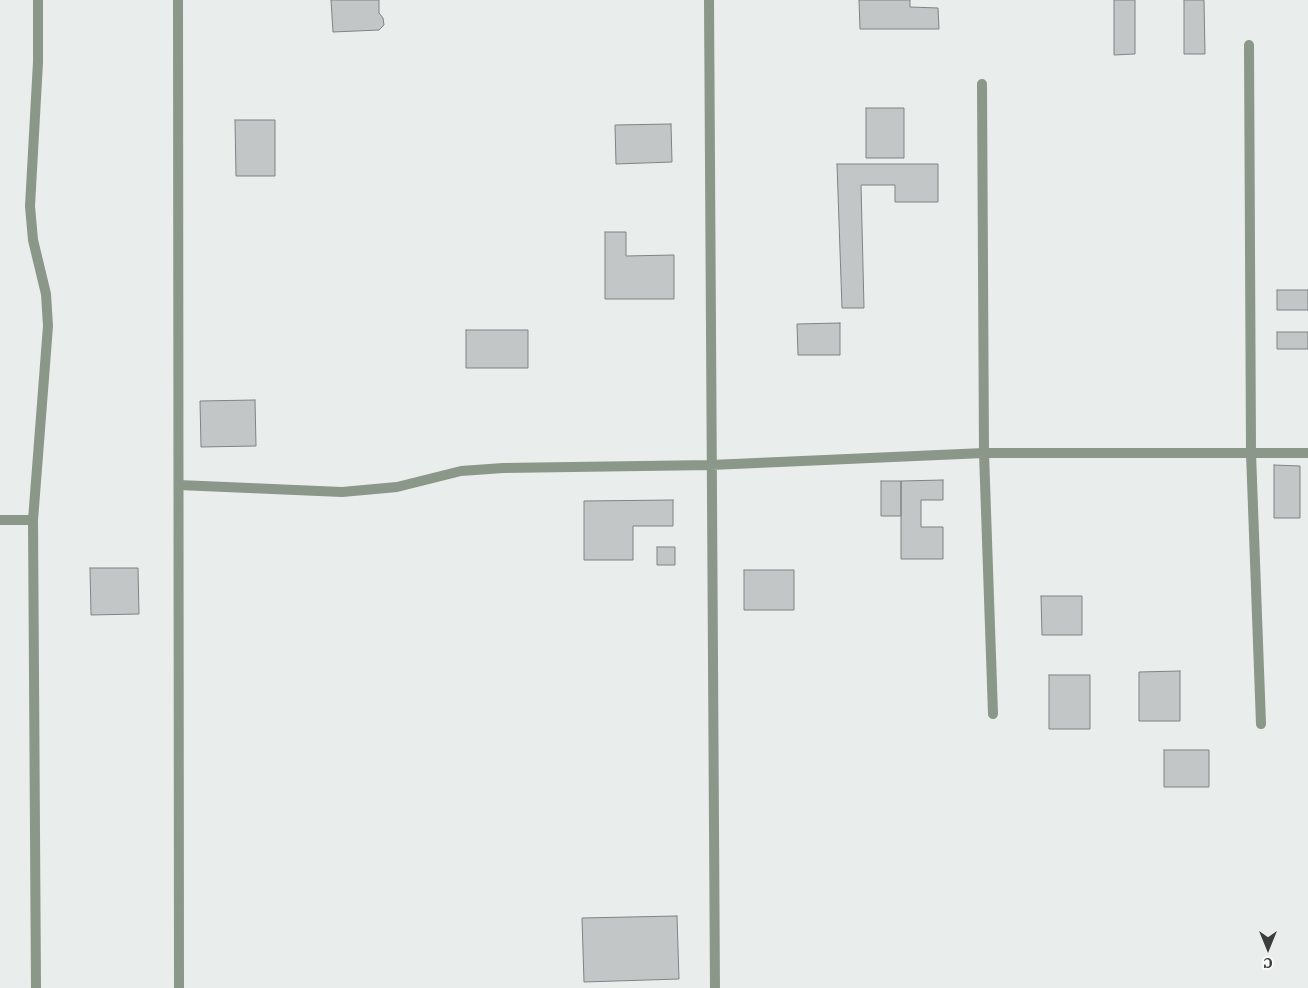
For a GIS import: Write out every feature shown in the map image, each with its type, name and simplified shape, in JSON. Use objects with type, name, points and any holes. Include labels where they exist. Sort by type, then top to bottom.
[{"type":"street","points":[[36,988],[34,520],[48,326],[46,294],[33,240],[30,206],[38,62],[38,0]]},
{"type":"street","points":[[178,0],[179,988]]},
{"type":"street","points":[[709,0],[715,988]]},
{"type":"street","points":[[1249,45],[1251,453],[1260,724]]},
{"type":"street","points":[[982,84],[984,453],[993,714]]},
{"type":"street","points":[[179,485],[342,492],[397,487],[461,470],[503,468],[711,465],[984,453],[1308,452]]},
{"type":"street","points":[[0,520],[34,520]]},
{"type":"building","points":[[331,0],[379,0],[379,13],[383,18],[384,25],[379,30],[333,32]]},
{"type":"building","points":[[859,0],[910,0],[910,7],[938,8],[939,29],[860,29]]},
{"type":"building","points":[[1114,0],[1135,0],[1135,54],[1114,55]]},
{"type":"building","points":[[1184,0],[1204,0],[1205,54],[1184,54]]},
{"type":"building","points":[[866,108],[904,108],[904,158],[866,158]]},
{"type":"building","points":[[235,120],[275,120],[275,176],[236,176]]},
{"type":"building","points":[[671,124],[672,162],[616,164],[615,125]]},
{"type":"building","points":[[837,164],[938,164],[938,202],[895,202],[895,185],[861,185],[864,308],[842,308]]},
{"type":"building","points":[[605,232],[626,232],[626,256],[674,255],[674,299],[605,299]]},
{"type":"building","points":[[1277,290],[1308,290],[1308,310],[1277,310]]},
{"type":"building","points":[[840,323],[840,355],[798,355],[797,324]]},
{"type":"building","points":[[466,330],[528,330],[528,368],[466,368]]},
{"type":"building","points":[[1277,332],[1308,332],[1308,349],[1277,349]]},
{"type":"building","points":[[255,400],[256,446],[201,447],[200,401]]},
{"type":"building","points":[[1274,465],[1300,466],[1300,518],[1274,518]]},
{"type":"building","points":[[943,480],[943,500],[921,500],[921,527],[943,527],[943,559],[901,559],[901,481]]},
{"type":"building","points":[[881,481],[901,481],[901,516],[881,516]]},
{"type":"building","points":[[673,500],[673,526],[633,526],[633,560],[584,560],[584,501]]},
{"type":"building","points":[[657,547],[675,547],[675,565],[657,565]]},
{"type":"building","points":[[90,568],[138,568],[139,614],[91,615]]},
{"type":"building","points":[[744,570],[794,570],[794,610],[744,610]]},
{"type":"building","points":[[1041,596],[1082,596],[1082,635],[1042,635]]},
{"type":"building","points":[[1180,671],[1180,721],[1139,721],[1139,672]]},
{"type":"building","points":[[1049,675],[1090,675],[1090,729],[1049,729]]},
{"type":"building","points":[[1164,750],[1209,750],[1209,787],[1164,787]]},
{"type":"building","points":[[677,916],[679,979],[584,982],[582,918]]}]
